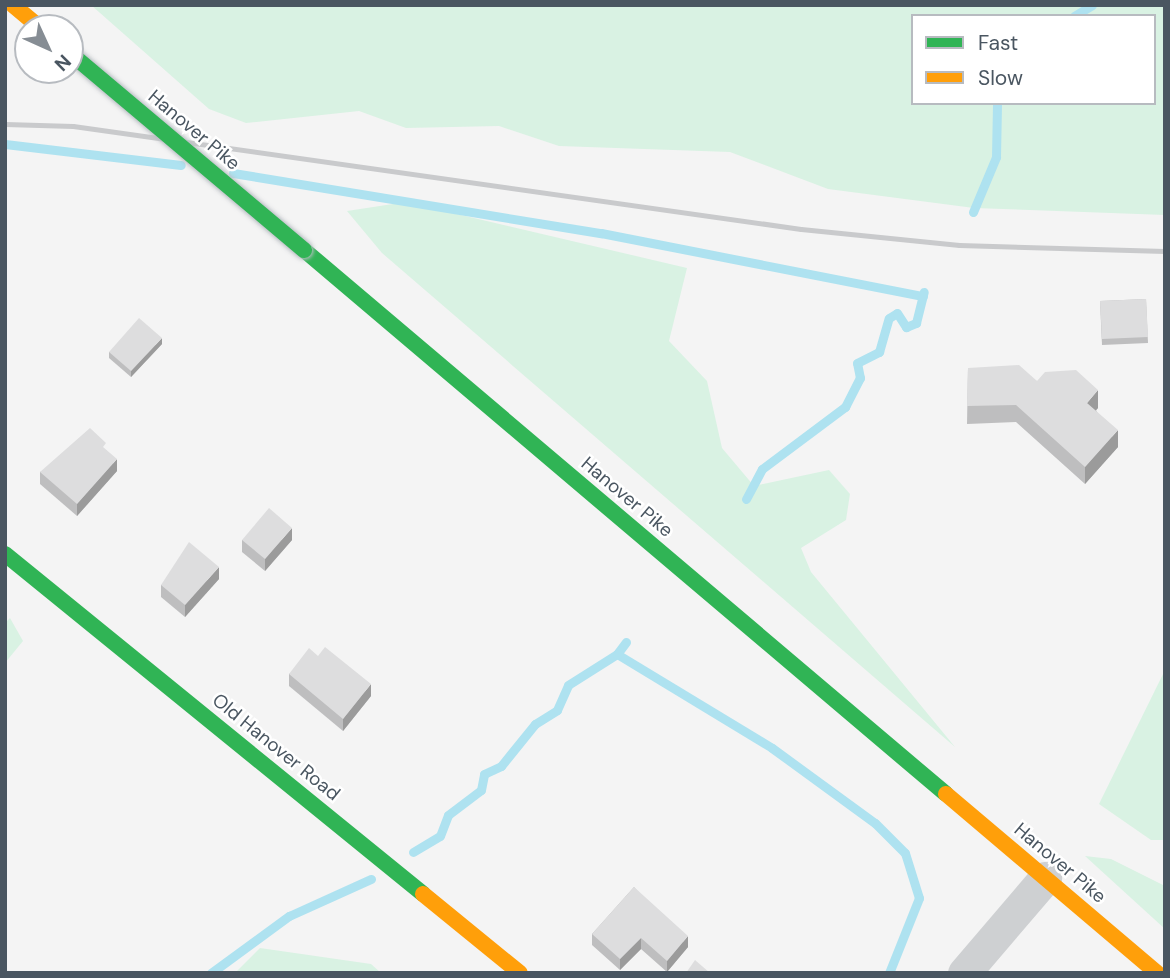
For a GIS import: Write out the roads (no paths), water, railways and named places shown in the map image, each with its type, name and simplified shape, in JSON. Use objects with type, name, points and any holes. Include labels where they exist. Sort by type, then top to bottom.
[{"type":"main road","name":"Hanover Pike","points":[[84,65],[1157,973]]},
{"type":"main road","name":"Old Hanover Road","points":[[5,554],[520,973]]},
{"type":"street","points":[[964,973],[1045,878]]},
{"type":"waterway","points":[[1077,14],[1092,5]]},
{"type":"waterway","points":[[973,212],[996,157],[997,105]]},
{"type":"waterway","points":[[5,144],[181,165]]},
{"type":"waterway","points":[[233,173],[601,233],[923,296]]},
{"type":"waterway","points":[[746,499],[762,469],[845,407],[860,378],[857,363],[879,352],[889,318],[897,313],[906,327],[916,323],[924,292]]},
{"type":"waterway","points":[[413,852],[440,836],[448,815],[481,790],[484,774],[501,766],[535,724],[557,710],[568,685],[617,654],[626,642]]},
{"type":"waterway","points":[[617,654],[772,748],[875,823],[905,853],[919,898],[889,973]]},
{"type":"waterway","points":[[211,973],[289,916],[371,879]]},
{"type":"railway","points":[[5,124],[73,126],[801,229],[959,245],[1165,251]]}]
